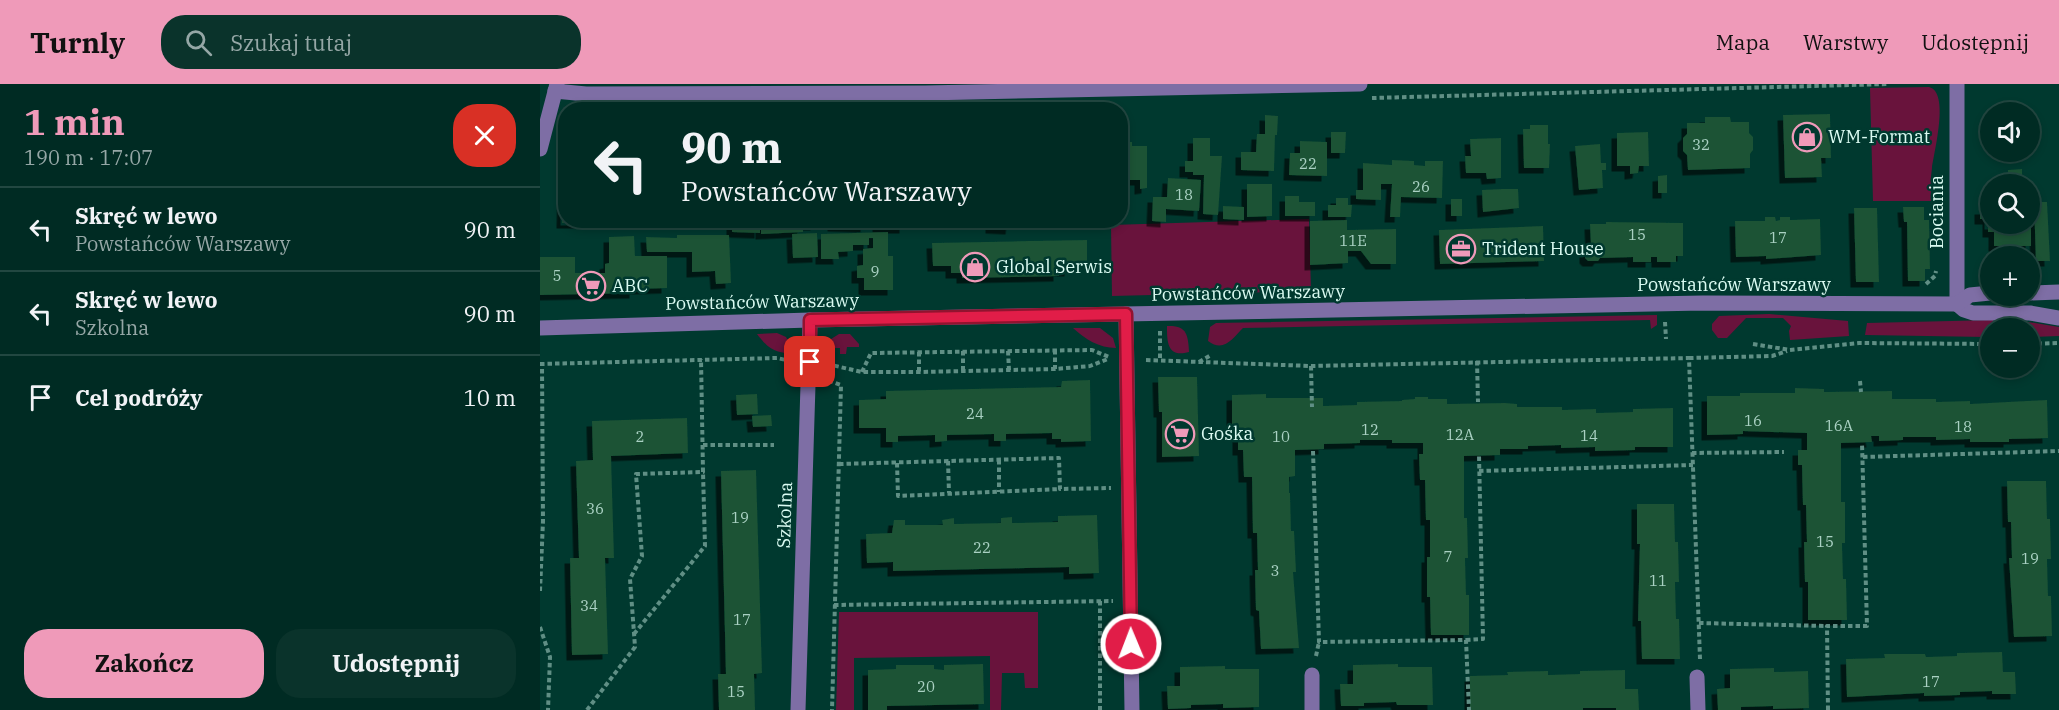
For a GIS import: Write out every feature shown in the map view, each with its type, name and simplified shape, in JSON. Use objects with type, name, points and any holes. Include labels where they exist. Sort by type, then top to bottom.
[{"type":"street","points":[[540,149],[556,88],[586,94],[1360,84]]},
{"type":"street","name":"Bociania","points":[[1957,84],[1957,304]]},
{"type":"street","points":[[2040,293],[2059,292]]},
{"type":"street","name":"Powstańców Warszawy","points":[[540,328],[810,320],[1713,303],[1957,304],[1970,295],[1980,294]]},
{"type":"street","name":"Powstańców Warszawy","points":[[1957,304],[1973,313],[2030,313],[2059,318]]},
{"type":"street","points":[[1126,314],[1132,710]]},
{"type":"street","name":"Szkolna","points":[[798,710],[810,320]]},
{"type":"street","points":[[1312,675],[1312,710]]},
{"type":"street","points":[[1697,677],[1698,710]]},
{"type":"path","points":[[1916,284],[1926,284],[1935,276],[1937,254],[1957,254]]},
{"type":"path","points":[[1664,316],[1666,339]]},
{"type":"path","points":[[1138,360],[1311,366],[1772,356],[1790,350],[1858,343],[1980,344]]},
{"type":"path","points":[[2040,344],[2059,343]]},
{"type":"path","points":[[1753,344],[1790,350]]},
{"type":"path","points":[[1055,350],[1055,369]]},
{"type":"path","points":[[832,710],[841,385],[830,381],[829,365],[862,372],[1055,369],[1090,366],[1111,357],[1092,350],[872,353],[862,372]]},
{"type":"path","points":[[963,351],[963,371]]},
{"type":"path","points":[[1008,351],[1009,370]]},
{"type":"path","points":[[919,352],[919,372]]},
{"type":"path","points":[[1198,363],[1211,355]]},
{"type":"path","points":[[540,591],[543,521],[541,364],[777,358],[795,362]]},
{"type":"path","points":[[1689,358],[1699,623],[1700,669],[1697,677]]},
{"type":"path","points":[[634,634],[705,546],[701,359]]},
{"type":"path","points":[[1477,361],[1478,402]]},
{"type":"path","points":[[1311,366],[1312,407]]},
{"type":"path","points":[[1860,381],[1861,392]]},
{"type":"path","points":[[1699,623],[1867,626],[1862,442]]},
{"type":"path","points":[[703,445],[774,445]]},
{"type":"path","points":[[1312,451],[1318,642],[1483,639],[1479,455]]},
{"type":"path","points":[[1863,457],[2059,451]]},
{"type":"path","points":[[1692,453],[1784,452]]},
{"type":"path","points":[[839,464],[1059,458],[1060,489]]},
{"type":"path","points":[[999,460],[999,492]]},
{"type":"path","points":[[948,461],[949,494]]},
{"type":"path","points":[[897,463],[898,496],[1128,487]]},
{"type":"path","points":[[1479,471],[1693,465]]},
{"type":"path","points":[[587,710],[635,647],[630,579],[642,556],[636,474],[704,472]]},
{"type":"path","points":[[834,605],[1130,600]]},
{"type":"path","points":[[1100,601],[1100,710]]},
{"type":"path","points":[[1827,626],[1828,710]]},
{"type":"path","points":[[540,627],[550,657],[548,710]]},
{"type":"path","points":[[1466,640],[1468,710]]},
{"type":"shaded area","points":[[1929,87],[1935,91],[1940,111],[1931,172],[1931,201],[1873,201],[1870,88]]},
{"type":"shaded area","points":[[1309,219],[1311,291],[1112,296],[1111,228],[1128,228],[1128,224]]},
{"type":"shaded area","points":[[1769,314],[1848,321],[1849,336],[1790,340],[1791,326],[1783,318],[1746,318],[1727,338],[1718,338],[1712,330],[1712,324],[1719,316]]},
{"type":"shaded area","points":[[1657,315],[1657,325],[1651,329],[1650,320],[1243,328],[1232,340],[1223,345],[1208,341],[1210,327],[1216,323]]},
{"type":"shaded area","points":[[1980,320],[1980,337],[1865,335],[1867,323]]},
{"type":"shaded area","points":[[2040,324],[2059,327],[2059,336],[2040,337]]},
{"type":"shaded area","points":[[1167,326],[1179,327],[1185,332],[1189,352],[1172,351],[1167,338]]},
{"type":"shaded area","points":[[1073,328],[1100,328],[1113,338],[1116,348],[1093,342]]},
{"type":"shaded area","points":[[777,333],[786,337],[796,354],[774,350],[757,334]]},
{"type":"shaded area","points":[[839,334],[850,334],[859,347],[847,347],[846,354],[840,354],[840,348],[834,348],[821,356],[827,343]]},
{"type":"shaded area","points":[[839,612],[1038,612],[1038,688],[1025,688],[1024,673],[1002,673],[1001,710],[990,710],[990,656],[854,658],[854,710],[836,710]]},
{"type":"building","name":"WM-Format","points":[[1830,114],[1831,158],[1821,158],[1822,177],[1785,178],[1783,115]]},
{"type":"building","points":[[1265,115],[1278,116],[1274,171],[1241,170],[1241,152],[1256,152],[1257,134],[1265,134]]},
{"type":"building","points":[[1705,117],[1730,117],[1731,122],[1749,122],[1749,133],[1753,137],[1750,168],[1688,170],[1687,155],[1683,151],[1683,138],[1687,134],[1687,123],[1705,123]]},
{"type":"building","points":[[1530,125],[1548,125],[1549,168],[1524,168],[1523,129],[1530,129]]},
{"type":"building","points":[[1331,132],[1346,132],[1345,153],[1331,153]]},
{"type":"building","points":[[1648,132],[1649,166],[1639,166],[1638,173],[1630,174],[1630,166],[1617,166],[1617,133]]},
{"type":"building","points":[[1193,138],[1210,138],[1210,156],[1222,156],[1218,215],[1203,214],[1204,175],[1185,172],[1185,161],[1193,161]]},
{"type":"building","points":[[1501,138],[1501,178],[1487,179],[1486,173],[1466,173],[1465,156],[1471,156],[1470,139]]},
{"type":"building","points":[[1300,141],[1327,142],[1327,176],[1289,175],[1290,153],[1300,153]]},
{"type":"building","points":[[1128,142],[1132,142],[1132,146],[1147,146],[1147,188],[1140,189],[1140,180],[1128,180]]},
{"type":"building","points":[[1600,144],[1601,163],[1606,163],[1606,170],[1602,170],[1603,188],[1579,190],[1575,146]]},
{"type":"building","points":[[1392,160],[1414,161],[1414,165],[1425,166],[1425,161],[1443,161],[1442,198],[1401,197],[1400,217],[1390,217],[1392,184],[1381,184],[1381,200],[1356,199],[1356,190],[1363,190],[1363,163],[1392,165]]},
{"type":"building","points":[[2022,169],[2022,174],[2008,174],[2008,170]]},
{"type":"building","points":[[1667,175],[1667,193],[1658,193],[1658,176]]},
{"type":"building","points":[[1168,178],[1201,180],[1199,211],[1166,209],[1166,222],[1152,221],[1153,197],[1167,197]]},
{"type":"building","points":[[1247,184],[1272,184],[1272,216],[1247,217]]},
{"type":"building","points":[[1518,189],[1519,208],[1483,212],[1482,190]]},
{"type":"building","points":[[1285,196],[1299,196],[1299,202],[1315,202],[1315,216],[1285,216]]},
{"type":"building","points":[[1336,198],[1348,198],[1348,205],[1352,205],[1351,217],[1328,217],[1328,205],[1336,205]]},
{"type":"building","points":[[1451,199],[1462,199],[1462,216],[1451,216]]},
{"type":"building","points":[[2040,202],[2047,202],[2050,261],[2040,261],[2040,246],[2035,246],[2035,234],[2040,234]]},
{"type":"building","points":[[1223,206],[1244,207],[1244,220],[1223,219]]},
{"type":"building","points":[[1903,207],[1924,207],[1924,220],[1929,220],[1930,269],[1925,269],[1925,281],[1908,281],[1907,222],[1904,222]]},
{"type":"building","points":[[1854,208],[1877,208],[1879,282],[1856,282]]},
{"type":"building","points":[[1765,217],[1775,217],[1776,221],[1780,220],[1780,217],[1790,217],[1790,220],[1820,219],[1821,255],[1766,259],[1766,256],[1736,257],[1735,221],[1765,221]]},
{"type":"building","points":[[1347,220],[1347,230],[1396,229],[1396,264],[1371,264],[1361,251],[1348,251],[1348,263],[1310,265],[1310,221]]},
{"type":"building","points":[[1606,222],[1683,223],[1683,256],[1676,256],[1676,262],[1657,262],[1657,257],[1651,257],[1651,262],[1633,262],[1633,257],[1600,258],[1598,261],[1588,261],[1585,258],[1585,249],[1591,245],[1590,224],[1606,224]]},
{"type":"building","points":[[1543,226],[1544,261],[1440,264],[1439,230]]},
{"type":"building","points":[[732,228],[760,228],[760,233],[732,232]]},
{"type":"building","points":[[761,228],[803,228],[803,232],[761,234]]},
{"type":"building","points":[[888,232],[888,256],[893,256],[893,290],[864,290],[864,278],[857,278],[857,266],[863,265],[863,249],[873,248],[873,238],[869,238],[869,245],[853,245],[853,251],[838,252],[839,259],[821,259],[821,234]]},
{"type":"building","points":[[817,233],[818,257],[793,258],[792,234]]},
{"type":"building","points":[[1994,234],[2031,234],[2031,246],[1994,246]]},
{"type":"building","points":[[677,235],[729,235],[731,283],[716,284],[715,271],[692,272],[692,252],[647,252],[646,237],[677,238]]},
{"type":"building","points":[[634,236],[635,256],[667,256],[667,288],[635,289],[635,293],[540,295],[540,257],[575,257],[575,273],[605,273],[605,264],[609,263],[609,237]]},
{"type":"building","points":[[1087,240],[1087,263],[1070,263],[1070,271],[1059,271],[1059,276],[962,278],[962,273],[951,273],[951,266],[933,266],[932,243]]},
{"type":"building","name":"Gośka","points":[[1158,377],[1197,377],[1199,456],[1162,457],[1162,412],[1159,412]]},
{"type":"building","points":[[1090,380],[1091,441],[1061,442],[1061,439],[1052,439],[1052,433],[1006,434],[1006,441],[994,441],[994,434],[947,435],[947,441],[935,442],[935,435],[898,436],[898,442],[886,442],[886,428],[859,428],[859,400],[886,399],[886,391],[1061,387],[1062,381]]},
{"type":"building","points":[[1795,388],[1824,389],[1824,392],[1892,391],[1892,399],[1936,399],[1936,402],[1970,401],[1970,404],[2047,400],[2048,438],[2009,439],[2009,442],[1970,442],[1970,439],[1936,440],[1936,437],[1903,437],[1903,440],[1879,441],[1879,436],[1871,436],[1872,442],[1841,443],[1841,502],[1845,502],[1845,543],[1842,543],[1843,579],[1846,579],[1847,620],[1808,620],[1808,582],[1805,582],[1804,542],[1807,542],[1806,505],[1803,505],[1802,465],[1798,465],[1798,450],[1807,450],[1807,433],[1743,431],[1743,434],[1707,435],[1707,396],[1740,396],[1740,393],[1795,393]]},
{"type":"building","points":[[757,394],[758,414],[737,415],[736,395]]},
{"type":"building","points":[[1266,394],[1266,398],[1323,398],[1323,406],[1357,405],[1357,402],[1402,401],[1415,399],[1415,397],[1428,397],[1428,399],[1447,399],[1447,404],[1505,403],[1517,404],[1517,407],[1562,407],[1562,410],[1596,409],[1596,413],[1673,408],[1673,447],[1635,447],[1635,450],[1595,451],[1595,447],[1528,446],[1528,449],[1500,449],[1500,455],[1464,456],[1464,518],[1467,518],[1468,558],[1465,558],[1466,595],[1469,595],[1469,635],[1431,635],[1430,597],[1427,597],[1430,520],[1426,520],[1425,480],[1420,480],[1419,454],[1423,454],[1423,443],[1360,440],[1360,443],[1324,444],[1324,449],[1295,450],[1295,476],[1289,477],[1289,493],[1291,531],[1294,531],[1296,572],[1293,572],[1299,648],[1261,649],[1259,611],[1256,610],[1257,533],[1253,533],[1252,477],[1244,477],[1243,450],[1238,450],[1238,429],[1232,429],[1232,395]]},
{"type":"building","points":[[771,415],[772,426],[753,427],[752,416]]},
{"type":"building","points":[[687,418],[688,453],[611,456],[614,558],[605,558],[608,654],[572,655],[570,558],[579,558],[576,461],[593,460],[592,421]]},
{"type":"building","points":[[756,470],[762,673],[754,674],[755,710],[719,710],[718,674],[726,674],[721,471]]},
{"type":"building","points":[[2007,481],[2046,481],[2047,519],[2050,519],[2051,559],[2047,559],[2052,636],[2014,637],[2009,558],[2012,558],[2011,522],[2008,522]]},
{"type":"building","points":[[1637,504],[1674,504],[1675,542],[1678,542],[1679,582],[1675,582],[1680,659],[1642,659],[1641,621],[1638,621],[1640,544],[1637,544]]},
{"type":"building","points":[[1097,515],[1099,573],[1069,574],[1069,567],[893,571],[893,562],[867,563],[866,534],[892,533],[894,520],[905,520],[905,525],[943,525],[942,520],[954,518],[954,524],[1001,523],[1001,518],[1012,517],[1012,523],[1058,522],[1058,516]]},
{"type":"building","points":[[2002,652],[2003,672],[2015,672],[2016,694],[1992,694],[1992,691],[1960,692],[1960,695],[1924,696],[1924,693],[1847,697],[1846,659],[1885,658],[1884,654],[1925,654],[1926,657],[1957,656],[1957,653]]},
{"type":"building","points":[[983,664],[984,704],[887,706],[887,710],[868,710],[868,670],[896,669],[896,665],[934,665],[934,669],[944,670],[944,665]]},
{"type":"building","points":[[1398,664],[1398,667],[1432,667],[1433,705],[1397,705],[1396,702],[1341,706],[1340,684],[1353,684],[1353,665]]},
{"type":"building","points":[[1225,666],[1225,669],[1259,669],[1259,707],[1223,708],[1223,704],[1191,705],[1191,708],[1168,709],[1167,686],[1180,686],[1180,667]]},
{"type":"building","points":[[1774,668],[1774,672],[1808,671],[1809,708],[1773,709],[1773,706],[1718,710],[1717,689],[1730,688],[1730,669]]},
{"type":"building","points":[[1625,670],[1625,689],[1638,689],[1639,710],[1583,708],[1583,710],[1470,710],[1470,676],[1508,675],[1507,672],[1548,671],[1548,675],[1580,674],[1580,671]]},
{"type":"place","name":"WM-Format","points":[[1807,137]]},
{"type":"place","name":"Trident House","points":[[1461,249]]},
{"type":"place","name":"Global Serwis","points":[[975,267]]},
{"type":"place","name":"ABC","points":[[591,286]]},
{"type":"place","name":"Gośka","points":[[1180,434]]},
{"type":"route","points":[[810,362],[810,320],[1126,314],[1131,644]]}]
